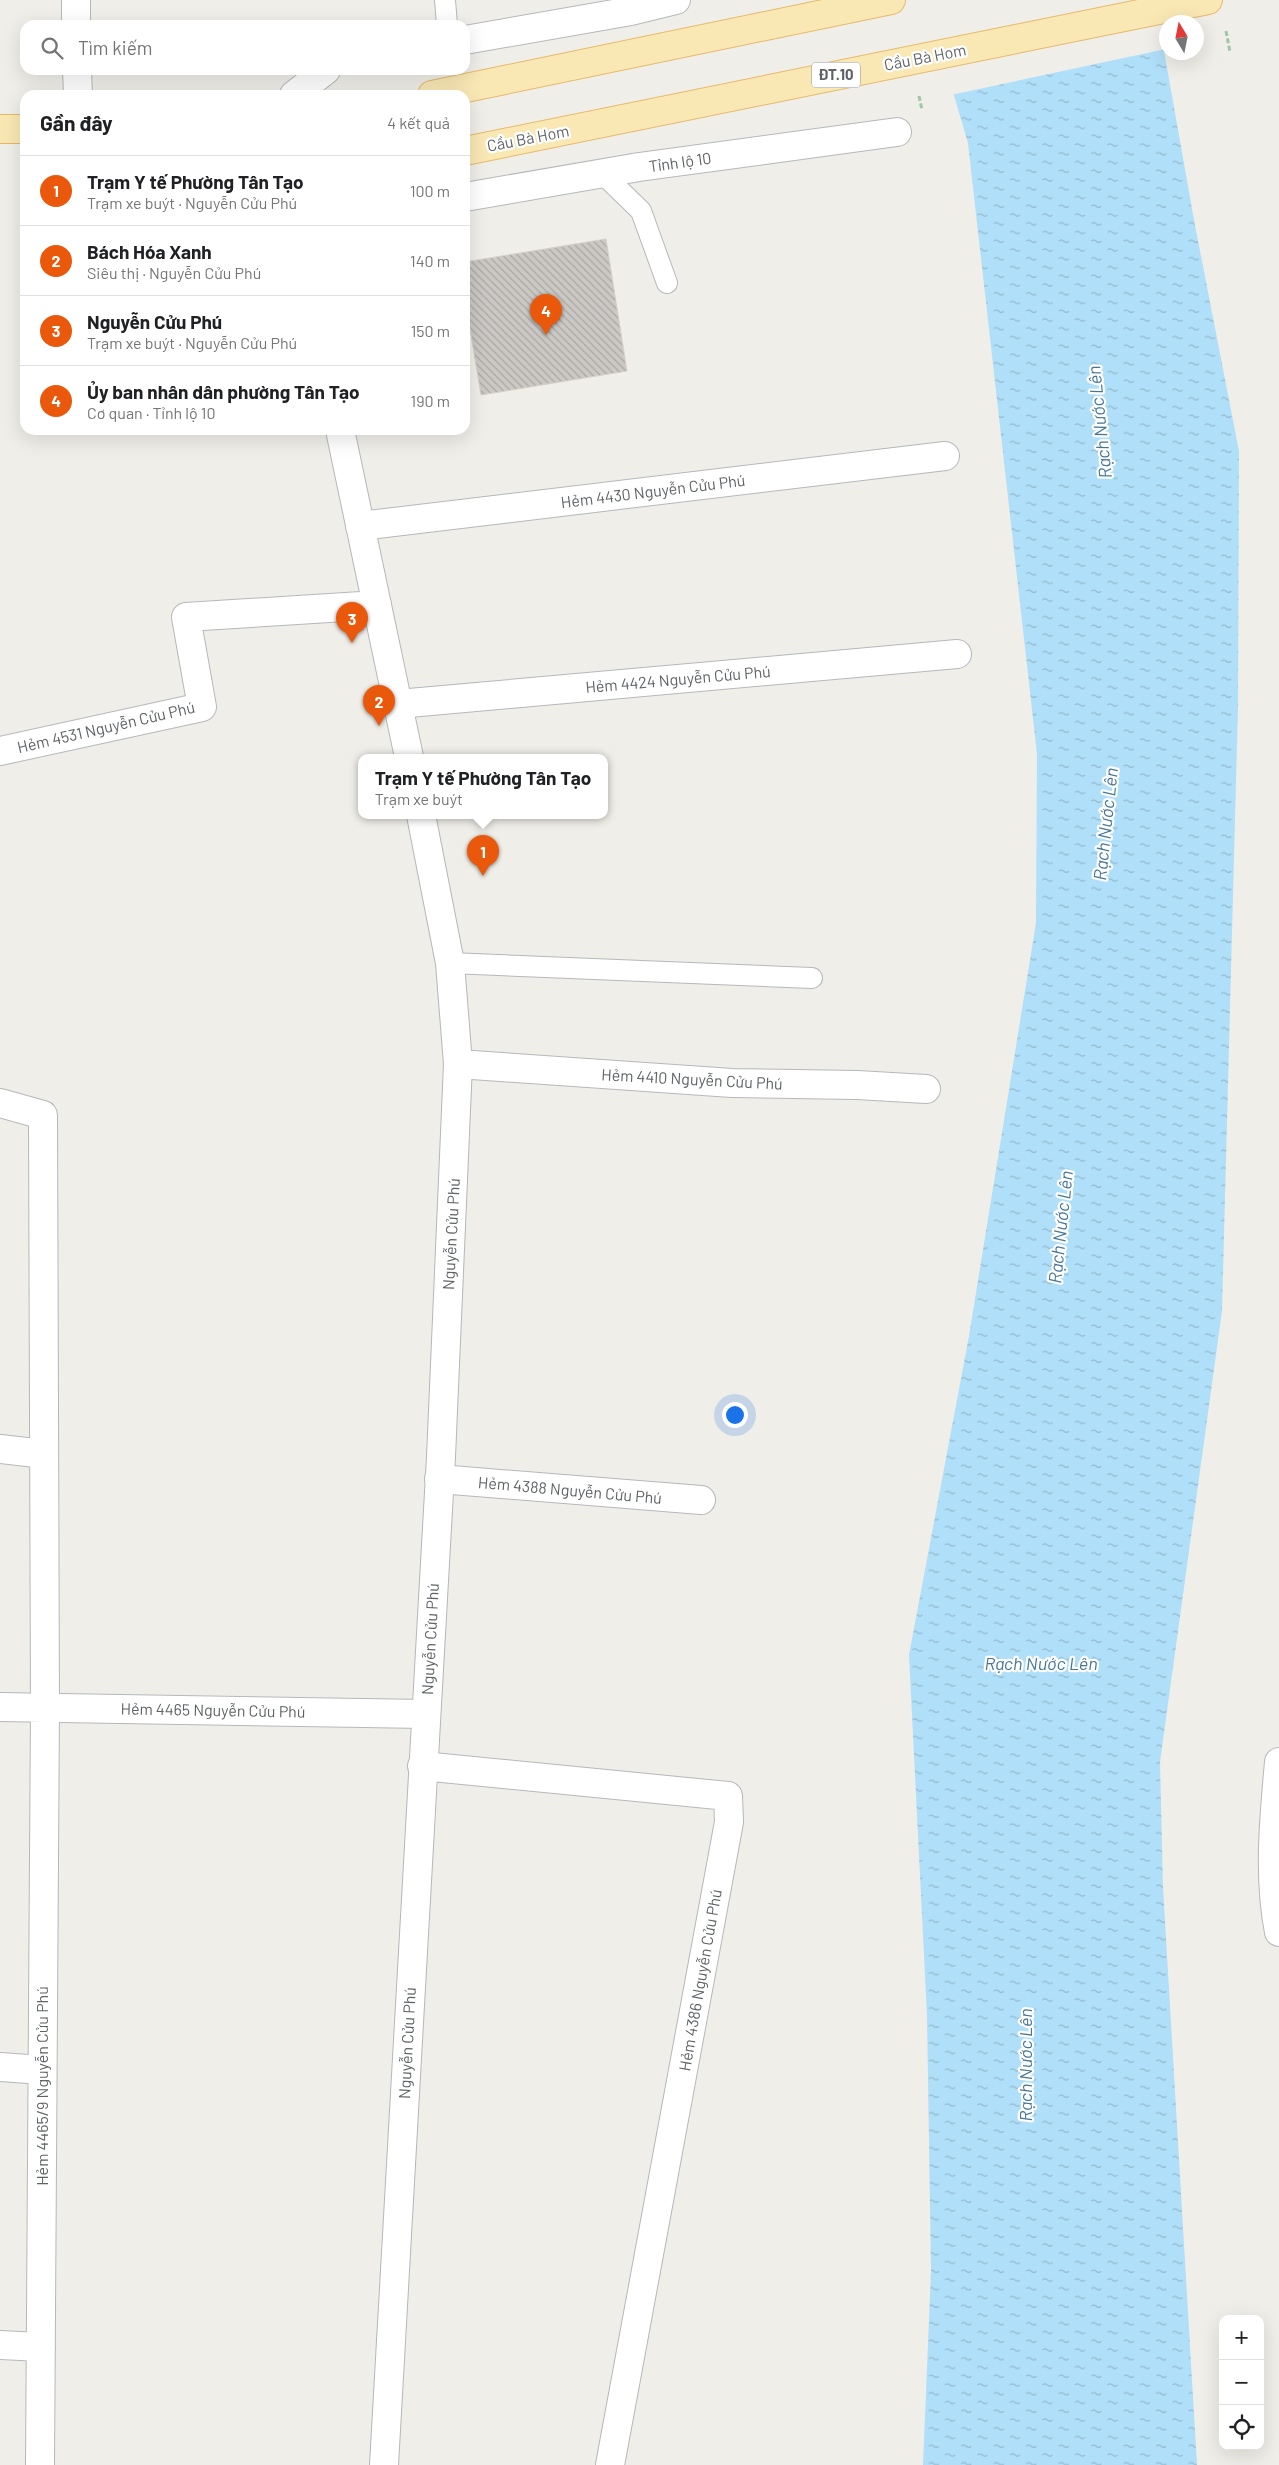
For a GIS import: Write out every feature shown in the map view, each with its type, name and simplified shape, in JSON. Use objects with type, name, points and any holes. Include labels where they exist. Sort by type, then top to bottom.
[{"type":"main road","points":[[456,90],[890,0]]},
{"type":"main road","name":"Cầu Bà Hom","points":[[470,150],[1208,0]]},
{"type":"main road","points":[[0,129],[20,129]]},
{"type":"street","points":[[76,0],[76,20]]},
{"type":"street","points":[[470,39],[630,5],[676,0]]},
{"type":"street","points":[[77,75],[78,90]]},
{"type":"street","points":[[300,90],[320,75]]},
{"type":"street","name":"Tỉnh lộ 10","points":[[470,196],[603,174],[897,132]]},
{"type":"street","points":[[341,435],[408,754]]},
{"type":"street","name":"Hẻm 4430 Nguyễn Cửu Phú","points":[[360,526],[945,456]]},
{"type":"street","name":"Hẻm 4531 Nguyễn Cửu Phú","points":[[0,752],[202,707],[186,617],[377,605]]},
{"type":"street","name":"Hẻm 4424 Nguyễn Cửu Phú","points":[[398,704],[957,654]]},
{"type":"street","name":"Nguyễn Cửu Phú","points":[[384,2465],[439,1479],[458,1064],[450,963],[422,819]]},
{"type":"street","name":"Hẻm 4410 Nguyễn Cửu Phú","points":[[458,1064],[732,1083],[857,1085],[926,1089]]},
{"type":"street","name":"Hẻm 4465/9 Nguyễn Cửu Phú","points":[[0,1103],[43,1114],[45,1707],[40,2465]]},
{"type":"street","points":[[0,1449],[44,1454]]},
{"type":"street","name":"Hẻm 4388 Nguyễn Cửu Phú","points":[[439,1479],[701,1500]]},
{"type":"street","name":"Hẻm 4465 Nguyễn Cửu Phú","points":[[0,1707],[425,1714]]},
{"type":"street","points":[[1279,1762],[1273,1902],[1279,1932]]},
{"type":"street","name":"Hẻm 4386 Nguyễn Cửu Phú","points":[[422,1766],[728,1796],[729,1822],[610,2465]]},
{"type":"street","points":[[0,2068],[42,2070]]},
{"type":"street","points":[[0,2345],[41,2347]]},
{"type":"lane","points":[[445,0],[447,20]]},
{"type":"lane","points":[[603,174],[641,211],[667,283]]},
{"type":"lane","points":[[450,963],[812,978]]},
{"type":"path","points":[[1226,31],[1230,52]]},
{"type":"water","name":"Rạch Nước Lên","points":[[926,0],[1155,0],[1159,23],[1159,60],[1166,60],[1194,220],[1239,451],[1238,706],[1222,1311],[1160,1762],[1163,1887],[1197,2465],[923,2465],[931,2271],[927,2015],[909,1655],[969,1336],[1036,923],[1037,754],[968,143]]},
{"type":"pier","points":[[923,0],[1157,0],[1160,15],[1159,50],[951,95]]},
{"type":"building","points":[[606,239],[627,371],[481,395],[470,329],[470,261]]},
{"type":"place","name":"Ủy ban nhân dân phường Tân Tạo","points":[[546,335]]},
{"type":"place","name":"Nguyễn Cửu Phú","points":[[352,643]]},
{"type":"place","name":"Bách Hóa Xanh","points":[[379,726]]},
{"type":"place","name":"Trạm Y tế Phường Tân Tạo","points":[[483,876]]}]
